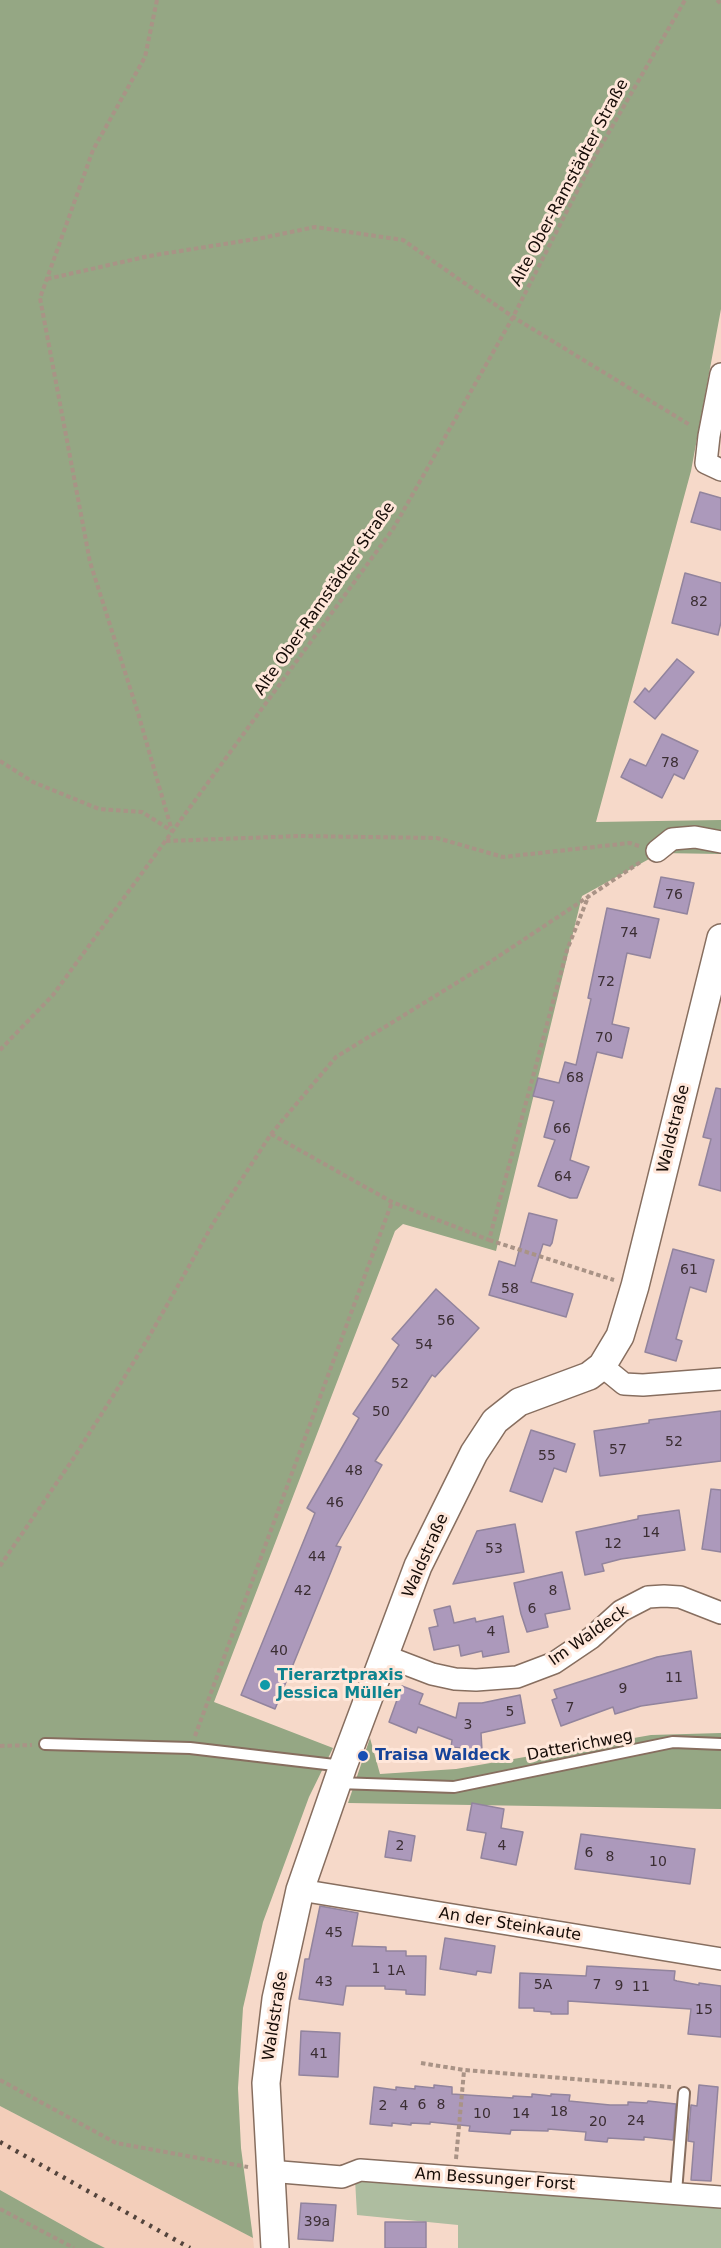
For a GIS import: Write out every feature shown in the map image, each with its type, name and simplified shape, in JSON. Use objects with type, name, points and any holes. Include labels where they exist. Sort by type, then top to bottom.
[{"type":"street","points":[[721,374],[706,463],[721,470]]},
{"type":"street","points":[[657,851],[672,839],[695,837],[721,842]]},
{"type":"street","name":"Waldstraße","points":[[275,2248],[266,2083],[276,1999],[300,1890],[418,1566],[474,1453],[495,1421],[519,1402],[589,1376],[602,1365],[620,1336],[635,1286],[721,938]]},
{"type":"street","points":[[602,1365],[624,1384],[644,1385],[721,1379]]},
{"type":"street","name":"Im Waldeck","points":[[385,1656],[424,1672],[455,1679],[517,1677],[554,1663],[591,1638],[621,1611],[648,1597],[680,1597],[721,1613]]},
{"type":"street","name":"An der Steinkaute","points":[[300,1890],[721,1959]]},
{"type":"street","name":"Am Bessunger Forst","points":[[269,2171],[342,2177],[360,2170],[721,2197]]},
{"type":"lane","name":"Datterichweg","points":[[45,1744],[190,1748],[340,1775],[454,1786],[674,1742],[721,1744]]},
{"type":"lane","points":[[676,2192],[684,2093]]},
{"type":"path","points":[[157,0],[145,57],[93,150],[40,298],[90,562],[138,713],[172,831]]},
{"type":"path","name":"Alte Ober-Ramstädter Straße","points":[[0,1050],[53,995],[393,529],[513,317],[594,158],[685,0]]},
{"type":"path","points":[[717,0],[721,4]]},
{"type":"path","points":[[47,279],[149,256],[315,227],[404,240],[513,317],[709,436]]},
{"type":"path","points":[[0,760],[33,782],[99,808],[142,812],[172,831]]},
{"type":"path","points":[[166,841],[300,836],[437,838],[503,857],[630,843],[657,851]]},
{"type":"path","points":[[0,1566],[90,1432],[150,1335],[214,1222],[271,1134],[336,1057],[484,966],[657,851]]},
{"type":"path","points":[[489,1240],[567,950],[590,894]]},
{"type":"path","points":[[271,1134],[392,1202],[489,1240],[635,1286]]},
{"type":"path","points":[[190,1748],[392,1202]]},
{"type":"path","points":[[0,1746],[45,1744]]},
{"type":"path","points":[[421,2063],[464,2070],[677,2087],[684,2093]]},
{"type":"path","points":[[455,2177],[464,2070]]},
{"type":"path","points":[[0,2080],[116,2143],[269,2171]]},
{"type":"path","points":[[0,2209],[74,2248]]},
{"type":"shaded area","points":[[0,2106],[253,2238],[254,2248],[105,2248],[89,2240],[0,2190]]},
{"type":"green space","points":[[0,0],[721,0],[721,309],[691,471],[596,822],[721,820],[721,854],[660,853],[582,896],[496,1251],[403,1224],[395,1231],[214,1702],[333,1748],[309,1797],[263,1922],[243,2008],[238,2088],[241,2148],[253,2238],[0,2106]]},
{"type":"green space","points":[[721,1733],[721,1809],[348,1803],[370,1738],[380,1774],[456,1769],[651,1735]]},
{"type":"green space","points":[[355,2179],[721,2206],[721,2248],[458,2248],[458,2225],[357,2215]]},
{"type":"green space","points":[[0,2190],[89,2240],[105,2248],[0,2248]]},
{"type":"building","points":[[700,492],[721,498],[721,530],[691,522]]},
{"type":"building","points":[[685,573],[721,583],[721,622],[718,635],[672,623]]},
{"type":"building","points":[[677,659],[694,672],[655,719],[634,702],[645,688],[649,692]]},
{"type":"building","points":[[662,734],[698,751],[684,779],[674,774],[662,798],[621,777],[630,759],[646,766]]},
{"type":"building","points":[[661,877],[694,883],[687,914],[654,907]]},
{"type":"building","points":[[607,908],[659,919],[650,958],[627,953],[612,1024],[629,1028],[622,1058],[597,1052],[570,1160],[589,1167],[577,1198],[570,1198],[538,1186],[555,1140],[544,1137],[554,1101],[533,1096],[538,1078],[559,1083],[565,1062],[576,1065],[591,999],[588,998]]},
{"type":"building","points":[[716,1088],[721,1089],[721,1191],[699,1185],[711,1139],[703,1137]]},
{"type":"building","points":[[529,1213],[557,1220],[552,1243],[550,1246],[543,1244],[531,1282],[573,1294],[566,1317],[489,1295],[499,1261],[515,1266]]},
{"type":"building","points":[[673,1249],[714,1260],[706,1292],[690,1287],[676,1339],[682,1341],[676,1361],[645,1352]]},
{"type":"building","points":[[436,1289],[479,1328],[435,1377],[432,1375],[375,1461],[382,1465],[336,1546],[341,1547],[275,1709],[241,1695],[315,1513],[307,1508],[359,1418],[353,1414],[399,1345],[392,1339]]},
{"type":"building","points":[[721,1411],[721,1461],[600,1476],[594,1431],[649,1423],[649,1420]]},
{"type":"building","points":[[531,1430],[575,1444],[566,1472],[554,1468],[542,1502],[510,1491]]},
{"type":"building","points":[[711,1489],[721,1490],[721,1552],[702,1549]]},
{"type":"building","points":[[679,1510],[685,1550],[621,1559],[602,1564],[604,1571],[585,1575],[576,1532],[638,1519],[638,1516]]},
{"type":"building","points":[[515,1524],[524,1572],[453,1584],[477,1531]]},
{"type":"building","points":[[562,1572],[570,1609],[545,1614],[548,1627],[527,1632],[514,1583]]},
{"type":"building","points":[[450,1606],[454,1623],[475,1618],[476,1622],[503,1616],[509,1652],[483,1657],[482,1651],[461,1656],[459,1645],[434,1650],[429,1628],[438,1626],[434,1610]]},
{"type":"building","points":[[691,1651],[697,1698],[641,1706],[615,1714],[613,1707],[561,1726],[552,1700],[557,1698],[554,1690],[657,1657]]},
{"type":"building","points":[[402,1686],[423,1694],[419,1704],[456,1718],[459,1703],[482,1703],[520,1695],[525,1723],[481,1733],[482,1750],[451,1747],[452,1740],[418,1727],[416,1733],[389,1722]]},
{"type":"building","points":[[472,1803],[504,1809],[501,1828],[523,1832],[516,1865],[481,1858],[486,1833],[467,1830]]},
{"type":"building","points":[[389,1831],[415,1836],[411,1861],[385,1857]]},
{"type":"building","points":[[581,1834],[695,1849],[690,1884],[575,1869]]},
{"type":"building","points":[[320,1906],[358,1913],[352,1946],[386,1947],[386,1951],[406,1951],[406,1956],[426,1956],[425,1995],[406,1994],[406,1990],[385,1989],[385,1986],[346,1986],[343,2005],[299,1999],[305,1959],[309,1959]]},
{"type":"building","points":[[445,1938],[495,1946],[491,1973],[477,1971],[476,1975],[440,1969]]},
{"type":"building","points":[[587,1966],[675,1971],[674,1980],[677,1981],[721,1986],[721,2037],[688,2034],[691,2009],[568,2001],[568,2014],[551,2014],[551,2012],[534,2011],[534,2008],[519,2008],[520,1973],[586,1976]]},
{"type":"building","points":[[301,2031],[340,2033],[338,2077],[299,2075]]},
{"type":"building","points":[[434,2085],[452,2087],[452,2094],[513,2098],[513,2096],[532,2097],[532,2094],[551,2096],[551,2094],[570,2095],[569,2101],[610,2105],[628,2105],[628,2102],[647,2103],[648,2101],[676,2104],[673,2140],[644,2137],[644,2140],[608,2138],[607,2142],[585,2140],[586,2132],[548,2129],[548,2131],[511,2130],[510,2134],[469,2131],[470,2126],[430,2122],[430,2124],[411,2123],[411,2125],[392,2123],[392,2126],[370,2124],[374,2087],[396,2090],[396,2087],[415,2089],[415,2086],[434,2088]]},
{"type":"building","points":[[699,2085],[718,2087],[711,2181],[691,2180],[694,2142],[688,2141],[691,2105],[697,2106]]},
{"type":"building","points":[[301,2203],[336,2205],[333,2241],[298,2239]]},
{"type":"building","points":[[385,2222],[426,2222],[426,2248],[385,2248]]},
{"type":"railway","points":[[0,2142],[190,2248]]},
{"type":"place","name":"Tierarztpraxis Jessica Müller","points":[[265,1685]]},
{"type":"place","name":"Traisa Waldeck","points":[[363,1756]]}]
